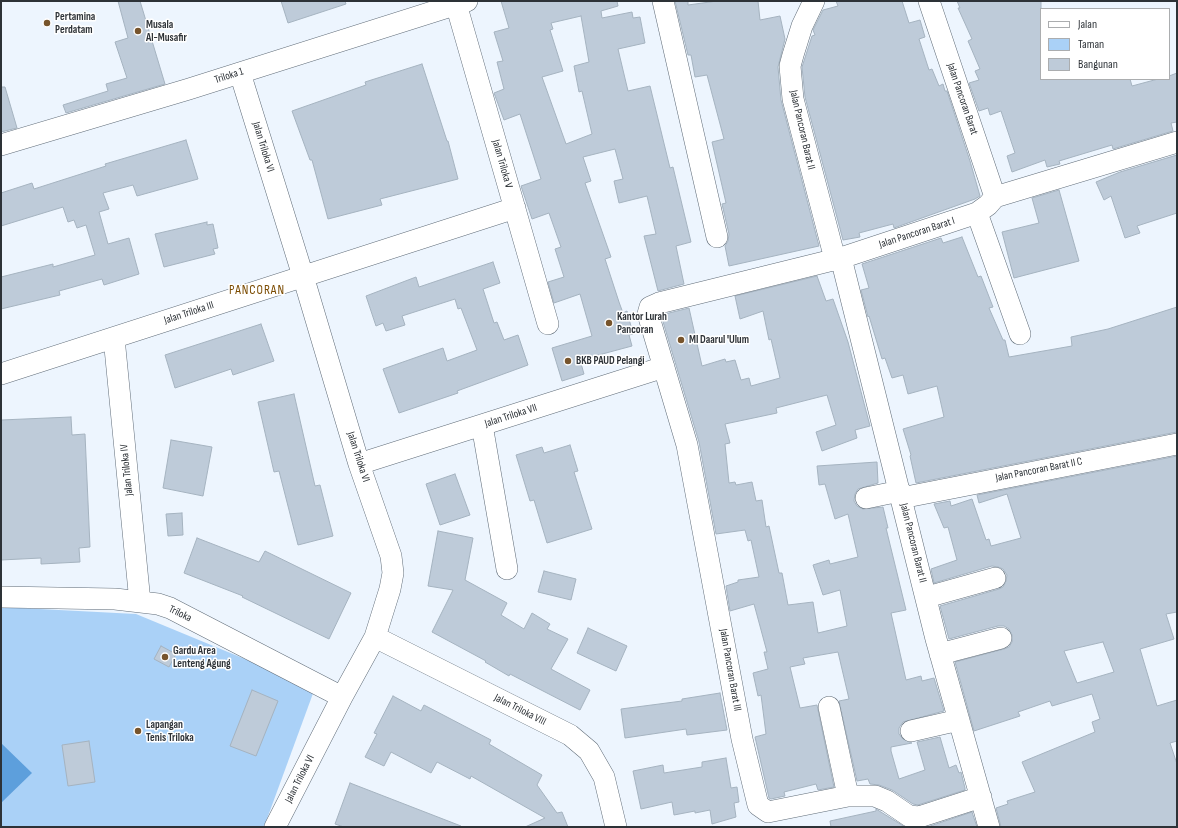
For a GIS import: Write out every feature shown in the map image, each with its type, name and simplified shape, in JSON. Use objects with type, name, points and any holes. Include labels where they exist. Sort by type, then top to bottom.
[{"type":"street","points":[[663,1],[717,237]]},
{"type":"street","name":"Jalan Pancoran Barat II","points":[[814,1],[802,26],[790,66],[793,99],[838,259],[927,598],[940,654],[989,827]]},
{"type":"street","name":"Jalan Pancoran Barat","points":[[929,1],[995,197]]},
{"type":"street","name":"Triloka 1","points":[[1,145],[189,89],[462,2]]},
{"type":"street","name":"Jalan Triloka V","points":[[462,2],[515,208],[548,324]]},
{"type":"street","name":"Jalan Triloka VI","points":[[240,73],[359,464],[391,556],[393,573],[390,588],[375,636],[275,827]]},
{"type":"street","name":"Jalan Pancoran Barat I","points":[[650,307],[659,302],[838,259],[977,213],[988,205],[995,197],[1177,142]]},
{"type":"street","name":"Jalan Triloka III","points":[[1,374],[515,208]]},
{"type":"street","points":[[977,213],[1020,334]]},
{"type":"street","name":"Jalan Pancoran Barat III","points":[[650,307],[648,314],[687,445],[742,739],[758,805],[770,820],[848,796],[876,796],[901,818],[909,816],[919,817],[980,798]]},
{"type":"street","name":"Jalan Triloka IV","points":[[114,338],[140,602]]},
{"type":"street","name":"Jalan Triloka VII","points":[[359,464],[664,367]]},
{"type":"street","points":[[482,425],[507,569]]},
{"type":"street","name":"Jalan Pancoran Barat II C","points":[[866,498],[900,494],[1177,444]]},
{"type":"street","points":[[927,598],[995,578]]},
{"type":"street","name":"Triloka","points":[[1,597],[115,599],[158,604],[170,608],[342,697]]},
{"type":"street","name":"Jalan Triloka VIII","points":[[375,636],[570,735],[589,751],[604,776],[616,827]]},
{"type":"street","points":[[940,654],[1000,638]]},
{"type":"street","points":[[829,707],[848,796]]},
{"type":"street","points":[[911,731],[959,720]]},
{"type":"green space","points":[[1,607],[136,614],[315,688],[264,827],[1,827]]},
{"type":"shaded area","points":[[1,743],[32,773],[1,803]]},
{"type":"building","points":[[118,1],[140,1],[165,84],[66,113],[63,105],[108,91],[106,84],[127,78],[115,42],[128,38]]},
{"type":"building","points":[[281,1],[345,1],[346,4],[288,23]]},
{"type":"building","points":[[501,1],[617,1],[618,6],[601,11],[602,18],[632,12],[633,18],[640,17],[645,43],[618,49],[628,91],[650,86],[670,168],[673,167],[691,242],[676,246],[684,284],[658,291],[644,236],[656,234],[647,196],[619,203],[614,181],[623,179],[615,149],[583,157],[591,181],[585,183],[611,257],[605,259],[619,302],[623,313],[627,311],[633,334],[629,335],[632,346],[580,360],[584,374],[562,381],[552,348],[592,336],[580,294],[554,303],[548,282],[564,277],[555,249],[561,247],[549,213],[532,219],[521,186],[541,179],[520,114],[504,120],[494,93],[504,89],[497,62],[503,61],[494,32],[509,28]],"holes":[[[581,16],[589,62],[574,66],[579,92],[582,91],[592,134],[566,144],[542,77],[563,71],[550,30],[553,29],[551,23]]]},
{"type":"building","points":[[675,1],[688,1],[688,5],[717,1],[758,1],[760,20],[780,16],[785,39],[778,67],[781,100],[819,246],[729,266],[725,246],[728,241],[729,234],[722,204],[726,203],[712,142],[724,139],[707,75],[695,77],[691,55],[688,55]]},
{"type":"building","points":[[836,1],[902,1],[909,23],[920,20],[925,37],[919,39],[929,70],[932,69],[939,86],[943,84],[945,91],[947,91],[980,196],[894,228],[893,224],[859,233],[860,237],[843,240],[805,97],[802,67],[812,36],[815,35],[813,30],[823,10],[838,6]]},
{"type":"building","points":[[957,1],[1041,1],[1040,80],[1130,80],[1132,86],[1154,80],[1170,80],[1170,76],[1177,73],[1177,122],[1171,123],[1173,131],[1113,149],[1112,145],[1059,161],[1060,164],[1047,167],[1045,160],[1012,172],[1007,156],[1015,153],[1001,111],[990,115],[988,108],[979,111],[969,83],[979,80],[975,71],[980,69],[968,41],[972,39],[958,8],[960,8]]},
{"type":"building","points":[[422,64],[448,141],[458,179],[380,199],[382,205],[328,219],[312,160],[310,160],[292,111],[366,85],[365,82]]},
{"type":"building","points":[[1,87],[5,87],[17,128],[1,132]]},
{"type":"building","points":[[186,140],[198,179],[137,196],[133,185],[103,193],[109,209],[99,212],[108,244],[129,238],[139,274],[104,285],[102,279],[59,291],[60,295],[1,309],[1,277],[53,264],[53,267],[95,255],[86,225],[77,228],[74,220],[68,222],[63,207],[1,226],[1,193],[32,183],[34,189],[106,166],[105,164]]},
{"type":"building","points":[[1177,155],[1177,213],[1137,226],[1140,233],[1125,238],[1111,196],[1104,200],[1096,182],[1120,172]]},
{"type":"building","points":[[1059,190],[1079,261],[1014,278],[1002,232],[1039,223],[1032,198]]},
{"type":"building","points":[[207,222],[207,225],[213,224],[218,248],[213,249],[215,254],[164,267],[155,234]]},
{"type":"building","points":[[962,237],[978,277],[981,276],[993,307],[989,308],[1003,340],[1005,340],[1009,357],[1072,346],[1071,337],[1108,329],[1177,307],[1177,432],[916,483],[911,455],[903,429],[944,417],[937,386],[908,394],[903,375],[892,378],[885,358],[882,359],[869,316],[868,317],[861,290],[869,288],[862,264],[941,238],[943,243]]},
{"type":"building","points":[[493,262],[500,283],[483,289],[494,323],[497,322],[504,340],[518,335],[528,365],[457,391],[458,393],[399,413],[383,369],[443,348],[447,361],[477,350],[461,308],[458,309],[455,299],[402,316],[405,325],[386,331],[383,323],[376,326],[366,296],[416,277],[419,287]]},
{"type":"building","points":[[817,276],[826,301],[833,299],[848,342],[870,426],[855,430],[857,438],[822,451],[816,432],[836,425],[827,395],[776,408],[777,413],[725,424],[730,443],[725,444],[729,483],[735,482],[736,485],[752,482],[756,501],[762,500],[766,527],[769,526],[779,573],[782,573],[788,605],[813,602],[818,633],[847,626],[840,590],[823,595],[813,565],[829,560],[830,564],[858,557],[848,514],[835,519],[825,484],[819,485],[817,466],[877,462],[878,483],[858,489],[855,494],[854,501],[857,506],[863,509],[883,507],[888,528],[886,528],[906,610],[891,613],[906,680],[921,676],[922,681],[934,678],[944,711],[903,722],[899,728],[899,734],[903,739],[912,743],[891,747],[891,751],[899,779],[925,770],[917,742],[940,737],[949,768],[956,765],[959,773],[961,772],[965,788],[965,790],[918,805],[913,804],[892,790],[879,785],[870,784],[868,779],[857,781],[839,701],[849,699],[838,652],[803,658],[805,664],[790,667],[800,708],[817,705],[834,787],[818,790],[816,784],[784,792],[785,796],[771,799],[769,798],[755,737],[766,734],[761,695],[758,696],[753,673],[768,669],[764,652],[767,652],[754,604],[730,611],[726,586],[738,582],[738,580],[759,577],[751,540],[748,541],[745,530],[716,534],[699,442],[661,315],[689,308],[702,366],[725,359],[726,362],[735,360],[741,380],[749,378],[751,386],[780,378],[771,339],[769,340],[763,311],[740,319],[735,296]]},
{"type":"building","points":[[261,324],[274,361],[233,375],[231,369],[175,388],[165,355]]},
{"type":"building","points":[[294,394],[315,486],[320,485],[333,536],[298,545],[279,471],[274,472],[258,402]]},
{"type":"building","points":[[71,417],[72,435],[85,434],[90,547],[79,548],[80,562],[41,564],[41,558],[1,560],[1,420]]},
{"type":"building","points":[[171,440],[212,447],[203,496],[163,488]]},
{"type":"building","points":[[570,445],[578,471],[574,472],[592,529],[547,543],[534,500],[530,501],[516,455],[542,447],[544,453]]},
{"type":"building","points":[[1177,456],[1177,612],[1166,614],[1174,639],[1140,649],[1157,706],[1177,700],[1177,741],[1170,743],[1177,764],[1177,827],[1001,827],[996,808],[1008,804],[1007,801],[1035,792],[1022,762],[1095,732],[1092,722],[1100,719],[1092,694],[1052,706],[1050,701],[1018,712],[1020,716],[974,731],[955,662],[1009,647],[1012,642],[1012,635],[1009,629],[1004,626],[998,626],[949,639],[940,606],[999,589],[1003,587],[1007,575],[1003,569],[992,566],[934,583],[931,569],[957,560],[948,527],[944,528],[934,504],[950,501],[951,506],[972,499],[986,540],[989,539],[991,546],[1021,538],[1007,494],[979,503],[977,495]],"holes":[[[1103,642],[1114,672],[1077,683],[1064,651]]]},
{"type":"building","points":[[455,474],[470,515],[440,525],[426,484]]},
{"type":"building","points":[[182,513],[183,535],[168,536],[166,514]]},
{"type":"building","points":[[438,531],[473,538],[465,580],[507,603],[501,615],[524,629],[532,613],[550,624],[547,629],[568,639],[551,669],[590,690],[580,710],[510,674],[509,676],[485,662],[486,661],[432,632],[453,590],[428,586]]},
{"type":"building","points":[[197,538],[259,562],[265,551],[351,593],[329,639],[242,597],[243,596],[184,573]]},
{"type":"building","points":[[544,571],[576,579],[571,600],[538,592]]},
{"type":"building","points":[[588,628],[627,646],[616,671],[577,653]]},
{"type":"building","name":"Gardu Area Lenteng Agung","points":[[161,646],[176,654],[169,667],[154,659]]},
{"type":"building","points":[[252,690],[278,701],[256,756],[230,746]]},
{"type":"building","points":[[720,693],[727,730],[687,735],[686,729],[625,738],[621,709],[682,701],[682,699]]},
{"type":"building","points":[[393,696],[421,711],[424,705],[491,740],[489,744],[542,775],[537,785],[557,813],[562,812],[568,827],[525,827],[545,818],[471,776],[470,779],[437,762],[431,773],[391,752],[384,766],[365,757],[377,734],[374,733]]},
{"type":"building","points":[[89,741],[95,782],[68,786],[62,745]]},
{"type":"building","points":[[726,758],[731,788],[737,787],[739,802],[734,803],[736,817],[712,824],[710,810],[674,815],[672,802],[641,809],[633,771],[663,765],[664,773],[702,767],[702,762]]},
{"type":"building","points":[[350,783],[461,826],[344,827],[335,824]]},
{"type":"building","points":[[876,809],[905,827],[831,827],[830,821],[876,811]]},
{"type":"building","points":[[972,812],[977,827],[927,827]]},
{"type":"place","name":"Pertamina Perdatam","points":[[47,23]]},
{"type":"place","name":"Musala Al-Musafir","points":[[138,31]]},
{"type":"place","name":"Kantor Lurah Pancoran","points":[[609,323]]},
{"type":"place","name":"MI Daarul 'Ulum","points":[[681,340]]},
{"type":"place","name":"BKB PAUD Pelangi","points":[[568,361]]},
{"type":"place","name":"Gardu Area Lenteng Agung","points":[[165,657]]},
{"type":"place","name":"Lapangan Tenis Triloka","points":[[138,731]]},
{"type":"district","name":"PANCORAN","points":[[257,291]]}]
